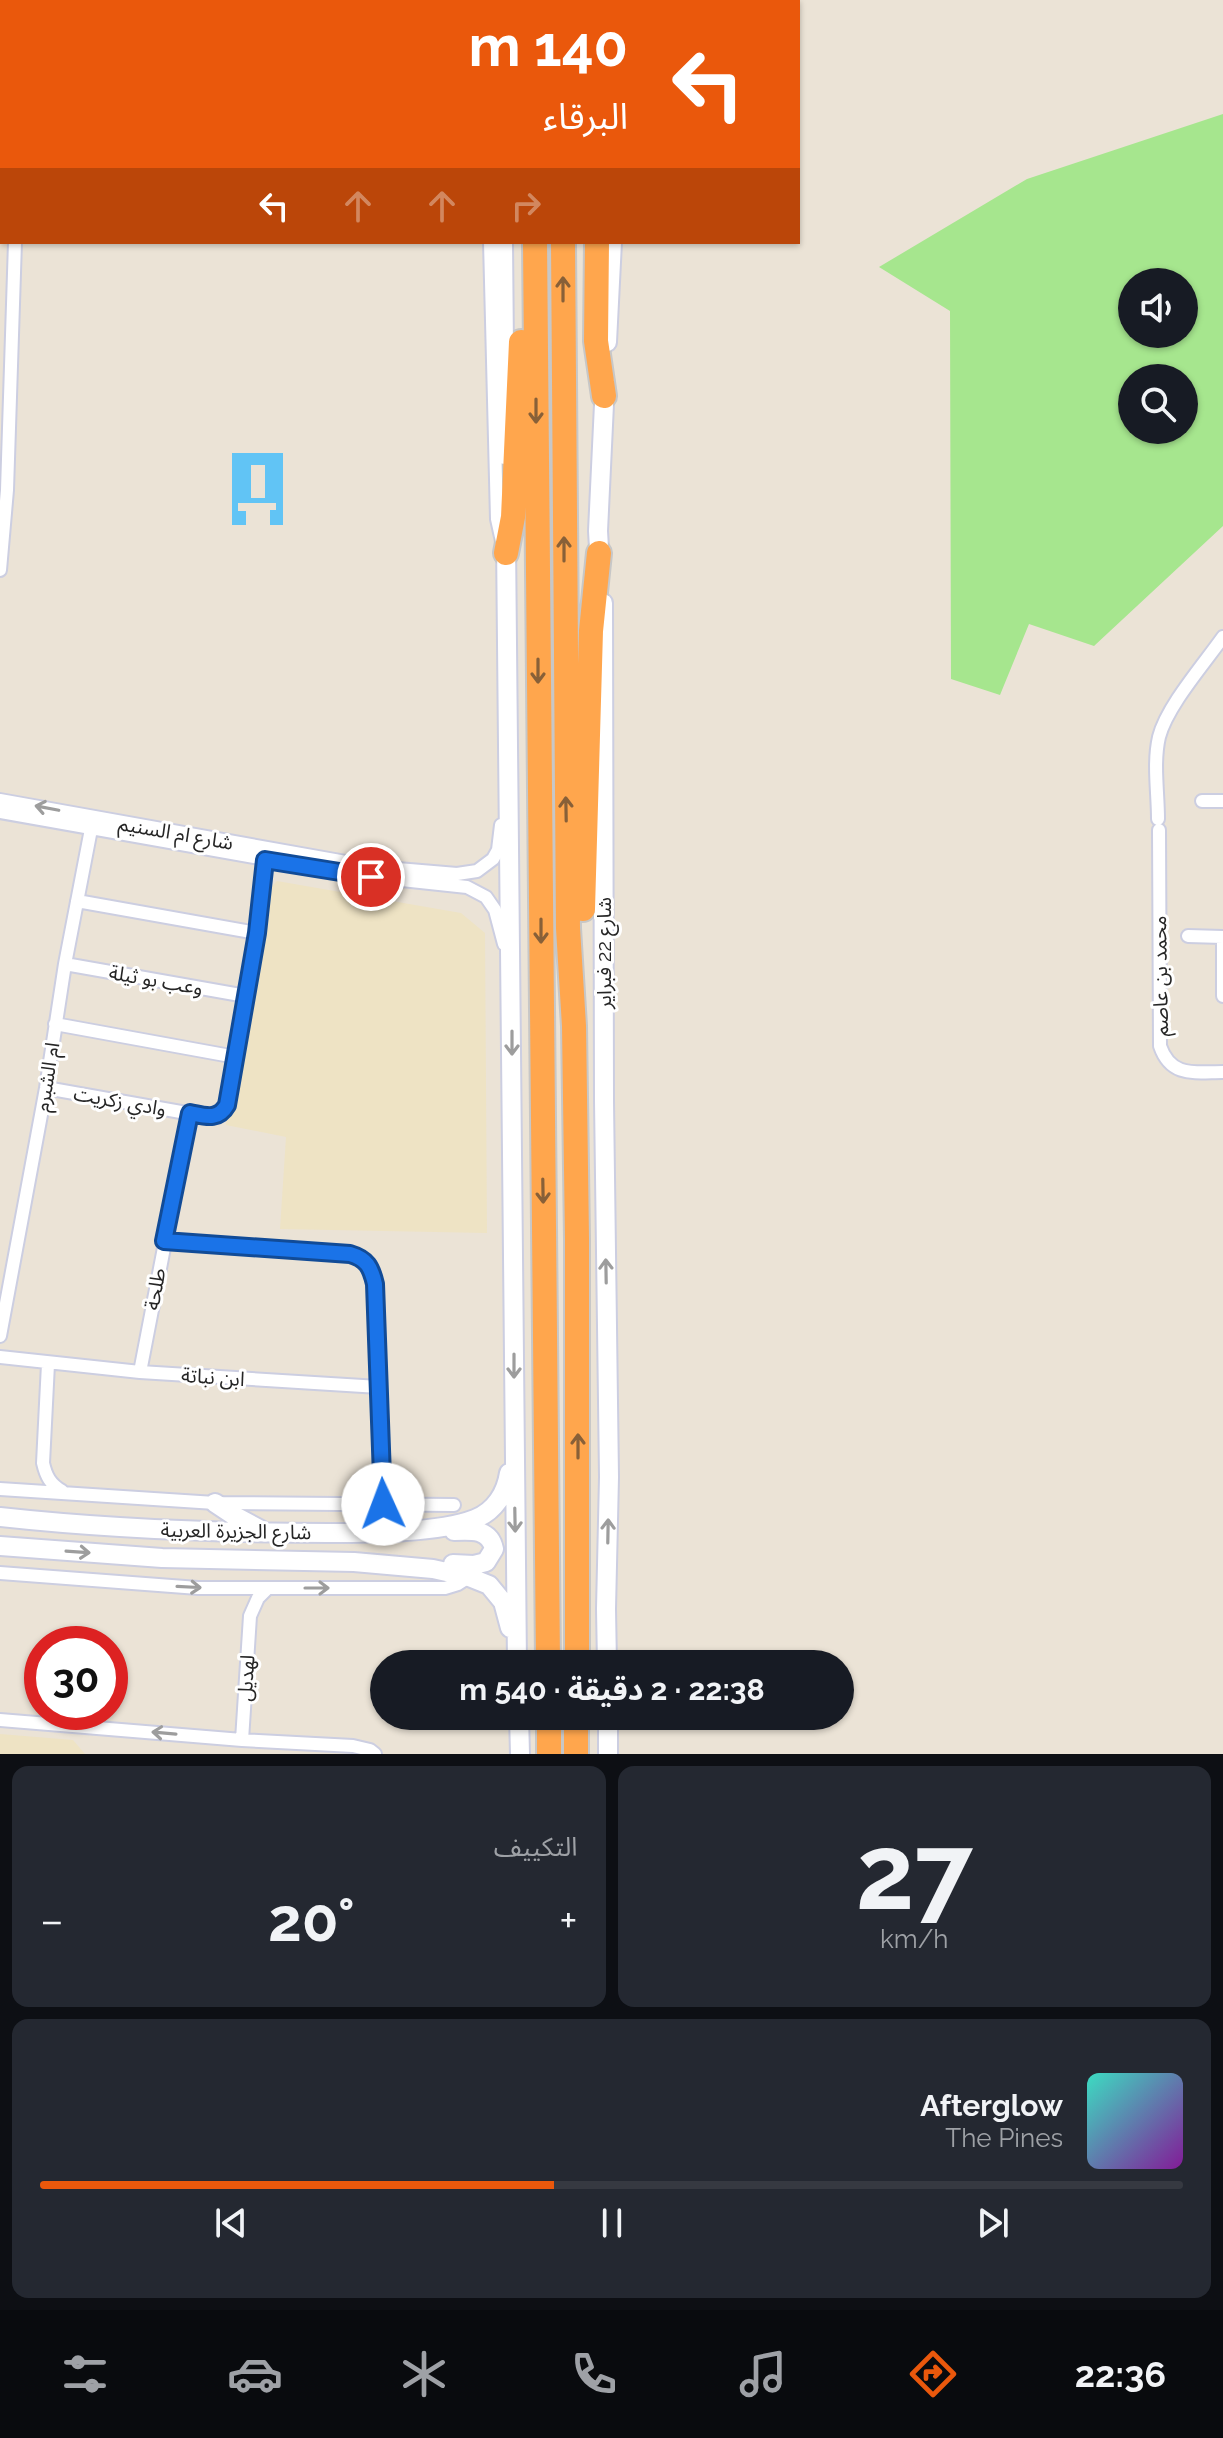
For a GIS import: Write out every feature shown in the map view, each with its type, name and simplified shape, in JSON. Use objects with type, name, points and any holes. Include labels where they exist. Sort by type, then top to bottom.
[{"type":"highway","name":"شارع 22 فبراير","points":[[563,244],[567,856],[572,999],[578,1466],[577,1650]]},
{"type":"highway","points":[[597,244],[596,341],[604,396]]},
{"type":"highway","points":[[506,553],[513,527],[524,308],[535,246]]},
{"type":"highway","points":[[535,246],[548,1650]]},
{"type":"highway","points":[[572,999],[582,921],[591,631],[599,553]]},
{"type":"highway","points":[[549,1730],[549,1754]]},
{"type":"highway","points":[[576,1730],[576,1754]]},
{"type":"main road","points":[[503,244],[517,1650]]},
{"type":"main road","name":"شارع 22 فبراير","points":[[607,1650],[609,1477],[604,1101],[604,640],[599,553],[612,244]]},
{"type":"main road","name":"شارع الجزيرة العربية","points":[[0,1517],[135,1528],[268,1533],[370,1533],[441,1527],[475,1519],[495,1505],[507,1483],[514,1442]]},
{"type":"main road","points":[[215,1503],[268,1533]]},
{"type":"main road","points":[[354,1562],[390,1560],[474,1565],[486,1562],[494,1549],[488,1535],[478,1532],[370,1533]]},
{"type":"main road","name":"شارع الجزيرة العربية","points":[[4,1548],[162,1558],[354,1562],[433,1569],[489,1585],[503,1602],[515,1650]]},
{"type":"main road","points":[[519,1730],[520,1754]]},
{"type":"main road","points":[[608,1730],[608,1754]]},
{"type":"street","points":[[0,570],[7,490],[15,244]]},
{"type":"street","points":[[490,244],[497,519],[506,553]]},
{"type":"street","points":[[0,256],[15,258]]},
{"type":"street","name":"محمد بن عاصم","points":[[1223,637],[1170,712],[1160,735],[1157,755],[1160,1046],[1170,1065],[1178,1070],[1223,1072]]},
{"type":"street","name":"شارع ام السنيم","points":[[0,812],[92,823],[374,867],[467,874],[485,867],[498,850],[509,766]]},
{"type":"street","name":"شارع ام السنيم","points":[[0,800],[265,860],[366,877],[473,889],[486,897],[495,910],[512,965]]},
{"type":"street","points":[[1202,801],[1223,801]]},
{"type":"street","name":"ام الشبرم","points":[[0,1336],[92,823]]},
{"type":"street","name":"وادي زكريت","points":[[46,1088],[214,1116],[225,1109],[257,933],[265,860]]},
{"type":"street","points":[[77,901],[257,933]]},
{"type":"street","points":[[1188,936],[1223,937],[1223,996]]},
{"type":"street","name":"وعب بو ثيلة","points":[[65,964],[246,996]]},
{"type":"street","points":[[55,1024],[236,1057]]},
{"type":"street","name":"طلحة","points":[[140,1372],[190,1113]]},
{"type":"street","points":[[164,1241],[350,1254],[364,1258],[375,1284],[383,1504]]},
{"type":"street","name":"ابن نباتة","points":[[0,1357],[140,1372],[379,1387]]},
{"type":"street","points":[[17,1490],[39,1475],[43,1463],[48,1364]]},
{"type":"street","points":[[43,1463],[46,1476],[53,1486],[65,1493]]},
{"type":"street","name":"شارع الجزيرة العربية","points":[[0,1489],[215,1503],[454,1505]]},
{"type":"street","points":[[0,1573],[239,1588],[445,1588],[469,1577]]},
{"type":"street","name":"لهديل","points":[[239,1588],[250,1616],[242,1740]]},
{"type":"street","name":"لهديل","points":[[250,1616],[258,1598],[268,1588]]},
{"type":"street","points":[[0,1720],[353,1746],[375,1754]]},
{"type":"shaded area","points":[[277,881],[461,913],[485,933],[487,1233],[280,1229],[286,1137],[226,1125],[265,893]]},
{"type":"shaded area","points":[[0,1734],[73,1740],[85,1754],[0,1754]]},
{"type":"green space","points":[[1223,114],[1223,526],[1094,646],[1029,624],[1000,695],[951,679],[950,311],[879,267],[1027,179]]},
{"type":"water","points":[[232,453],[283,453],[283,525],[270,525],[270,510],[276,510],[276,503],[238,503],[238,511],[246,511],[246,525],[232,525]],"holes":[[[251,465],[265,465],[265,498],[251,498]]]},
{"type":"route","points":[[371,877],[265,860],[257,933],[227,1105],[222,1113],[214,1116],[190,1113],[164,1241],[350,1254],[364,1258],[375,1284],[383,1504]]}]
